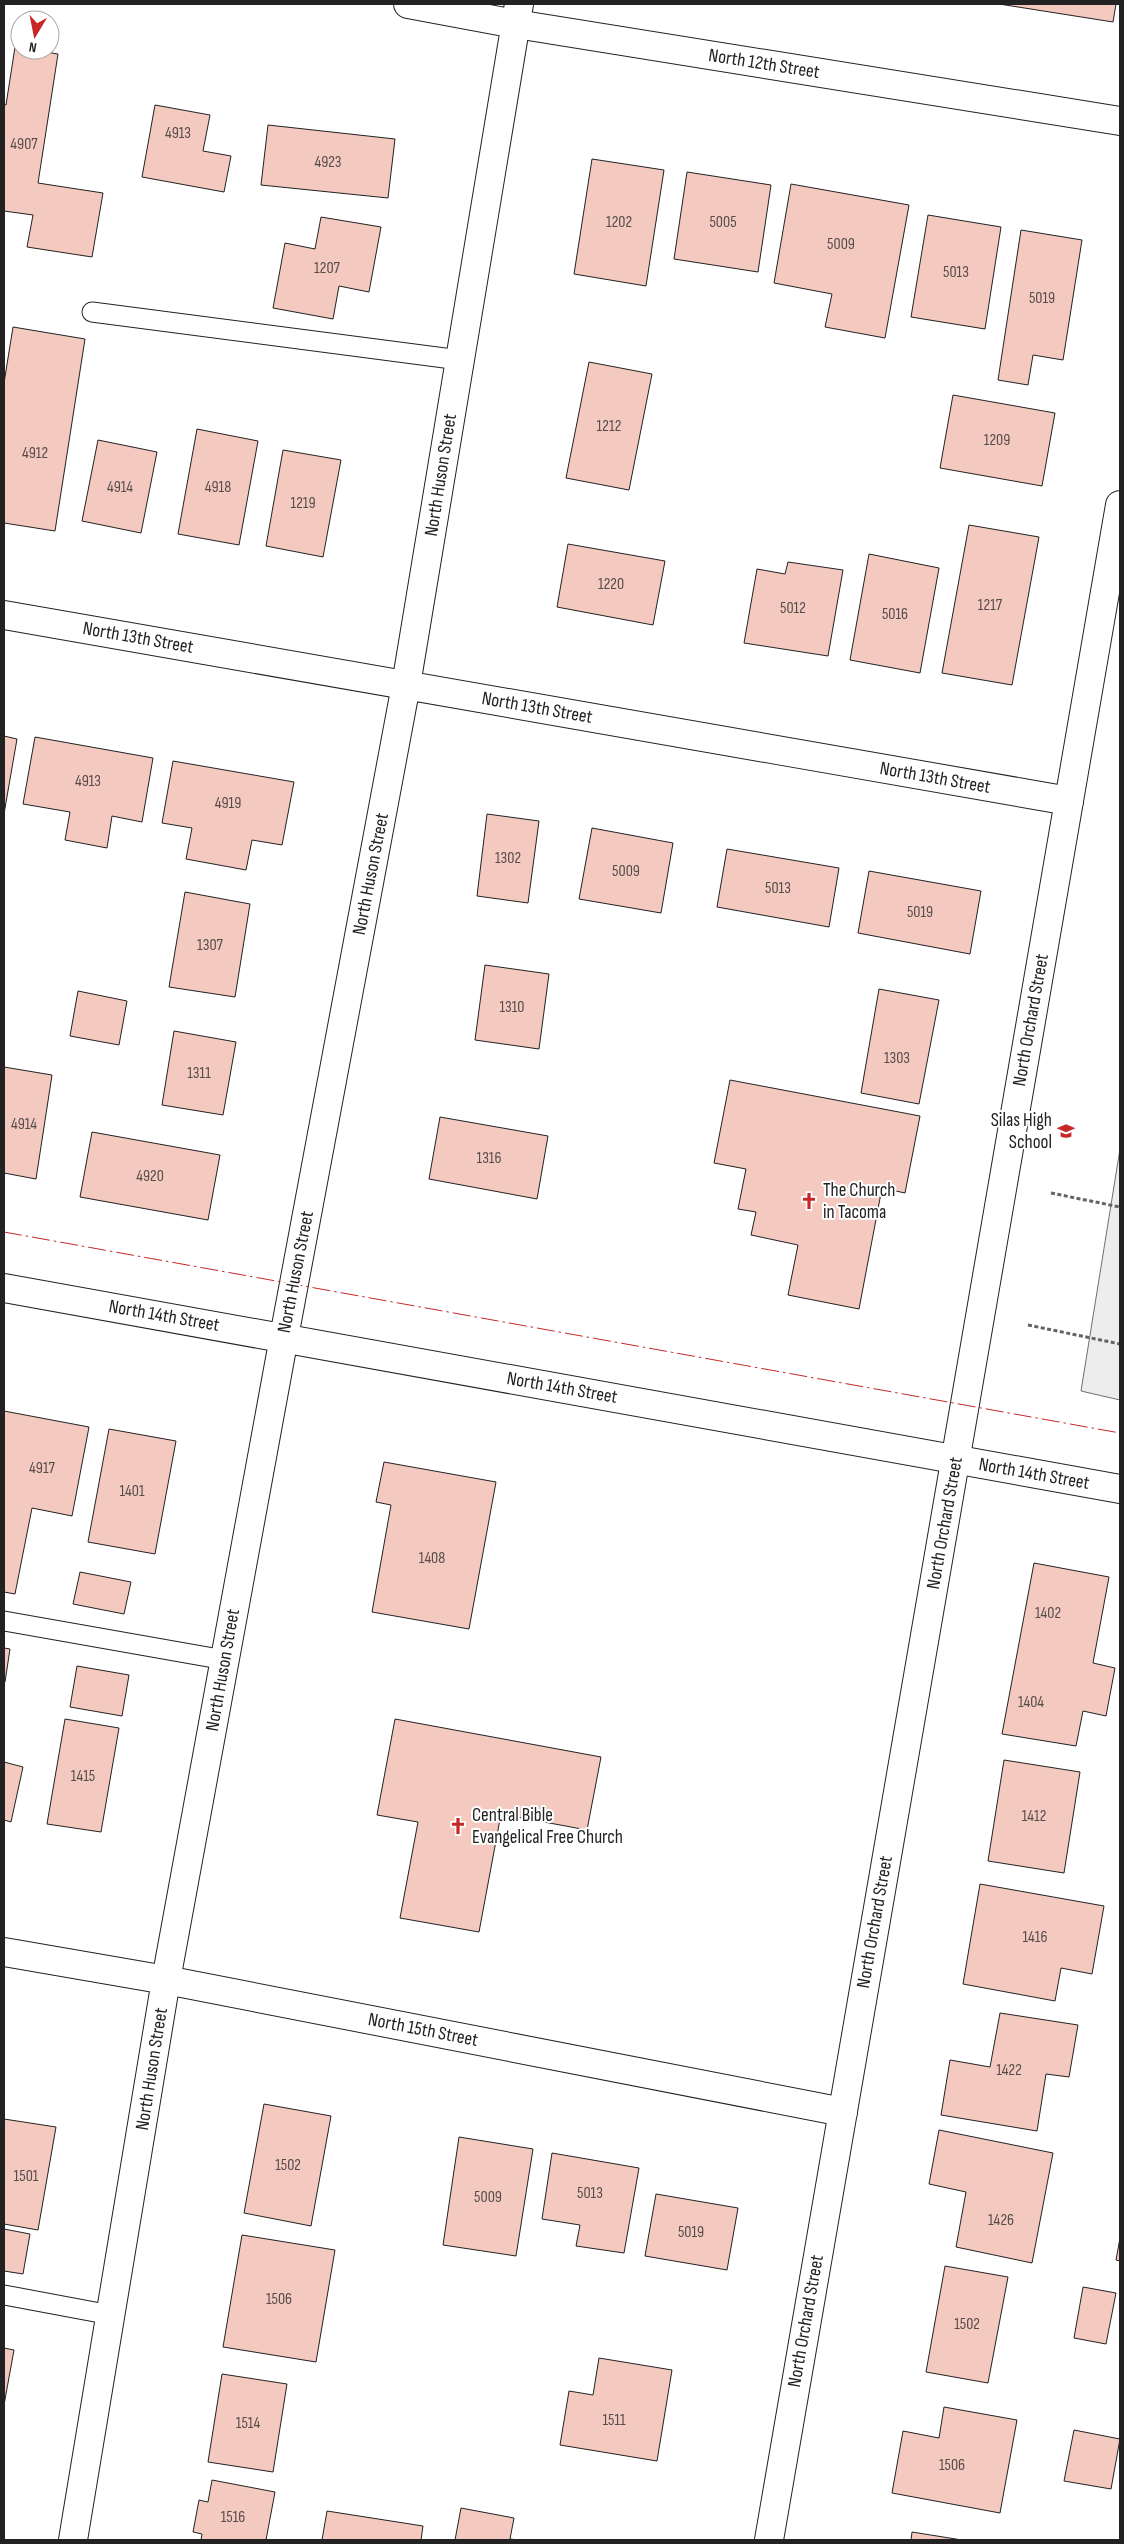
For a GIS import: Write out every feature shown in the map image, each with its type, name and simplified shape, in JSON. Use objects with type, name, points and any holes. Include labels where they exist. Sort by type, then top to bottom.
[{"type":"street","name":"North 12th Street","points":[[408,4],[518,14],[1120,121]]},
{"type":"street","name":"North Huson Street","points":[[73,2540],[166,1980],[406,685],[518,14]]},
{"type":"street","name":"North Orchard Street","points":[[769,2540],[1120,506]]},
{"type":"street","name":"North 13th Street","points":[[4,615],[1069,801]]},
{"type":"street","name":"North 14th Street","points":[[4,1288],[1120,1489]]},
{"type":"street","name":"North 15th Street","points":[[4,1952],[166,1980],[843,2112]]},
{"type":"lane","points":[[92,312],[460,360]]},
{"type":"lane","points":[[4,1621],[225,1660]]},
{"type":"lane","points":[[4,2295],[111,2315]]},
{"type":"path","points":[[1051,1193],[1120,1207]]},
{"type":"path","points":[[1028,1325],[1120,1344]]},
{"type":"shaded area","points":[[1120,1149],[1120,1400],[1081,1391]]},
{"type":"building","points":[[999,4],[1116,4],[1113,22]]},
{"type":"building","points":[[13,60],[57,60],[38,183],[103,193],[92,257],[27,247],[33,215],[4,211],[4,104],[6,105]]},
{"type":"building","points":[[155,105],[210,115],[203,151],[231,156],[224,192],[142,177]]},
{"type":"building","points":[[268,125],[395,139],[388,198],[261,185]]},
{"type":"building","points":[[592,159],[664,170],[646,286],[574,274]]},
{"type":"building","points":[[687,172],[771,185],[758,272],[674,259]]},
{"type":"building","points":[[791,184],[909,205],[885,338],[825,327],[832,294],[774,283]]},
{"type":"building","points":[[928,215],[1001,227],[985,329],[911,317]]},
{"type":"building","points":[[321,217],[381,227],[369,292],[339,286],[333,319],[273,308],[285,243],[315,249]]},
{"type":"building","points":[[1021,230],[1082,240],[1063,360],[1033,355],[1028,385],[998,380]]},
{"type":"building","points":[[13,327],[85,339],[55,531],[4,523],[4,383]]},
{"type":"building","points":[[589,362],[652,374],[629,490],[566,478]]},
{"type":"building","points":[[953,395],[1055,413],[1042,486],[940,468]]},
{"type":"building","points":[[197,429],[258,441],[239,545],[178,534]]},
{"type":"building","points":[[98,440],[157,452],[141,533],[82,521]]},
{"type":"building","points":[[283,450],[341,460],[323,557],[266,546]]},
{"type":"building","points":[[969,525],[1039,537],[1012,685],[942,673]]},
{"type":"building","points":[[568,544],[665,561],[653,625],[557,607]]},
{"type":"building","points":[[869,554],[939,568],[920,673],[850,660]]},
{"type":"building","points":[[788,562],[843,570],[828,656],[744,643],[757,569],[785,574]]},
{"type":"building","points":[[4,736],[17,739],[4,814]]},
{"type":"building","points":[[35,737],[153,758],[142,822],[112,816],[107,848],[65,840],[70,812],[23,804]]},
{"type":"building","points":[[173,761],[294,782],[282,845],[252,840],[246,870],[186,859],[192,828],[162,823]]},
{"type":"building","points":[[487,814],[539,821],[528,903],[477,896]]},
{"type":"building","points":[[592,828],[673,843],[661,913],[579,899]]},
{"type":"building","points":[[727,849],[839,868],[829,927],[717,907]]},
{"type":"building","points":[[869,871],[981,891],[970,954],[858,933]]},
{"type":"building","points":[[185,892],[250,904],[235,997],[169,987]]},
{"type":"building","points":[[485,965],[549,974],[539,1049],[475,1040]]},
{"type":"building","points":[[879,989],[939,1000],[919,1104],[861,1093]]},
{"type":"building","points":[[78,991],[127,1001],[119,1045],[70,1036]]},
{"type":"building","points":[[174,1031],[236,1042],[223,1115],[162,1105]]},
{"type":"building","points":[[4,1067],[52,1075],[36,1179],[4,1173]]},
{"type":"building","name":"The Church in Tacoma","points":[[730,1080],[920,1116],[905,1193],[882,1188],[859,1309],[788,1295],[798,1245],[751,1235],[756,1212],[738,1209],[746,1169],[714,1163]]},
{"type":"building","points":[[440,1117],[548,1136],[537,1199],[429,1179]]},
{"type":"building","points":[[92,1132],[220,1155],[208,1220],[80,1197]]},
{"type":"building","points":[[4,1411],[89,1427],[72,1516],[32,1508],[15,1594],[4,1592]]},
{"type":"building","points":[[109,1429],[176,1441],[155,1554],[88,1542]]},
{"type":"building","points":[[384,1462],[496,1482],[469,1629],[372,1612],[391,1505],[376,1502]]},
{"type":"building","points":[[1034,1563],[1109,1577],[1093,1663],[1115,1668],[1106,1716],[1083,1711],[1076,1746],[1002,1734]]},
{"type":"building","points":[[80,1572],[131,1582],[124,1614],[73,1604]]},
{"type":"building","points":[[4,1648],[10,1649],[5,1682],[4,1681]]},
{"type":"building","points":[[77,1666],[129,1675],[122,1716],[70,1707]]},
{"type":"building","points":[[65,1719],[119,1728],[101,1832],[47,1824]]},
{"type":"building","name":"Central Bible Evangelical Free Church","points":[[395,1719],[601,1757],[587,1830],[501,1814],[479,1932],[400,1918],[418,1822],[377,1815]]},
{"type":"building","points":[[1004,1760],[1080,1772],[1064,1873],[988,1861]]},
{"type":"building","points":[[4,1762],[23,1767],[11,1822],[4,1820]]},
{"type":"building","points":[[980,1884],[1104,1906],[1092,1974],[1061,1968],[1055,2001],[963,1984]]},
{"type":"building","points":[[1000,2013],[1078,2025],[1069,2077],[1046,2074],[1037,2131],[941,2115],[950,2060],[990,2067]]},
{"type":"building","points":[[264,2104],[331,2116],[311,2226],[244,2213]]},
{"type":"building","points":[[4,2119],[56,2127],[38,2230],[4,2224]]},
{"type":"building","points":[[939,2130],[1053,2153],[1032,2263],[956,2247],[966,2192],[929,2184]]},
{"type":"building","points":[[459,2137],[533,2149],[516,2256],[443,2245]]},
{"type":"building","points":[[552,2153],[639,2168],[624,2253],[576,2246],[580,2225],[542,2219]]},
{"type":"building","points":[[656,2194],[738,2208],[727,2270],[645,2256]]},
{"type":"building","points":[[4,2229],[30,2234],[23,2274],[4,2271]]},
{"type":"building","points":[[242,2235],[335,2250],[316,2362],[223,2347]]},
{"type":"building","points":[[1120,2238],[1120,2261],[1116,2260]]},
{"type":"building","points":[[945,2266],[1008,2277],[988,2383],[926,2372]]},
{"type":"building","points":[[1083,2287],[1116,2293],[1106,2344],[1074,2338]]},
{"type":"building","points":[[4,2348],[14,2350],[4,2405]]},
{"type":"building","points":[[599,2358],[672,2370],[657,2461],[560,2445],[569,2391],[593,2395]]},
{"type":"building","points":[[222,2374],[287,2384],[273,2472],[208,2462]]},
{"type":"building","points":[[944,2407],[1017,2420],[1000,2513],[892,2493],[903,2431],[939,2438]]},
{"type":"building","points":[[1074,2430],[1120,2439],[1111,2489],[1064,2481]]},
{"type":"building","points":[[212,2480],[275,2492],[266,2540],[201,2540],[202,2534],[193,2532],[199,2500],[208,2502]]},
{"type":"building","points":[[461,2508],[514,2518],[510,2539],[518,2540],[455,2540]]},
{"type":"building","points":[[327,2511],[423,2526],[421,2540],[322,2540]]},
{"type":"building","points":[[912,2532],[962,2540],[911,2540]]},
{"type":"power","points":[[4,1232],[1120,1433]]},
{"type":"place","name":"Silas High School","points":[[1066,1131]]},
{"type":"place","name":"The Church in Tacoma","points":[[809,1201]]},
{"type":"place","name":"Central Bible Evangelical Free Church","points":[[458,1826]]}]
